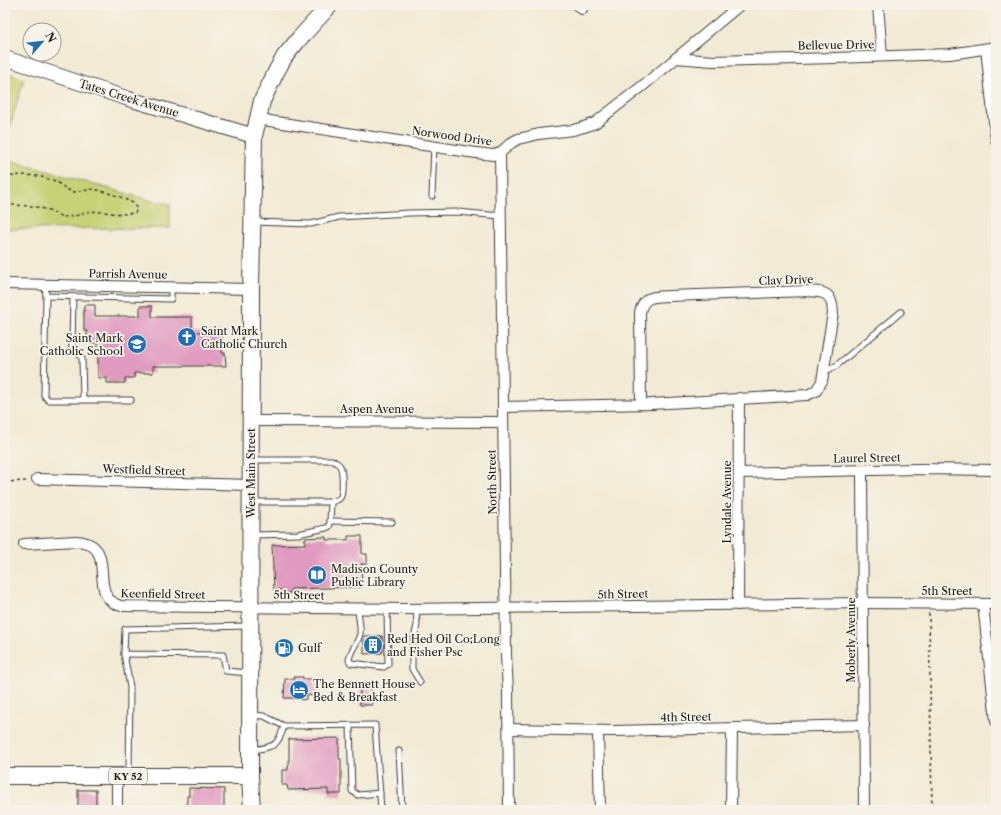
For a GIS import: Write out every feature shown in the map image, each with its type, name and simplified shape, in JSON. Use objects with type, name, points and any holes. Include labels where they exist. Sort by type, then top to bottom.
[{"type":"main road","name":"West Main Street","points":[[252,810],[250,776],[250,535],[251,289],[254,136],[262,102],[270,83],[285,56],[330,5]]},
{"type":"main road","name":"Tates Creek Avenue","points":[[5,58],[129,99],[254,136]]},
{"type":"main road","name":"KY 52","points":[[5,776],[250,776]]},
{"type":"street","name":"Norwood Drive","points":[[257,119],[493,155],[500,152],[518,139],[539,134],[584,128],[595,123],[740,5]]},
{"type":"street","points":[[878,5],[882,56]]},
{"type":"street","name":"Bellevue Drive","points":[[676,58],[713,61],[950,54],[991,48]]},
{"type":"street","points":[[991,48],[996,140]]},
{"type":"street","name":"North Street","points":[[500,152],[509,810]]},
{"type":"street","name":"Parrish Avenue","points":[[5,284],[251,289]]},
{"type":"street","name":"Clay Drive","points":[[503,407],[641,404],[739,398],[792,397],[814,393],[819,388],[824,372],[832,324],[833,305],[830,298],[822,292],[652,298],[643,303],[640,312],[641,404]]},
{"type":"street","name":"Lyndale Avenue","points":[[738,605],[739,398]]},
{"type":"street","name":"Aspen Avenue","points":[[251,421],[503,422]]},
{"type":"street","name":"Laurel Street","points":[[739,473],[996,470]]},
{"type":"street","name":"Moberly Avenue","points":[[862,471],[864,810]]},
{"type":"street","name":"Westfield Street","points":[[37,479],[251,485]]},
{"type":"street","name":"Keenfield Street","points":[[24,544],[76,541],[92,544],[100,556],[104,589],[107,597],[114,604],[121,606],[250,607]]},
{"type":"street","name":"5th Street","points":[[250,607],[416,608],[863,603],[996,604]]},
{"type":"street","points":[[983,604],[996,720]]},
{"type":"street","name":"4th Street","points":[[509,729],[598,731],[732,729],[847,724],[864,725]]},
{"type":"street","points":[[731,810],[732,729]]},
{"type":"street","points":[[598,731],[600,810]]},
{"type":"street","points":[[117,810],[123,776]]},
{"type":"lane","points":[[432,196],[434,146]]},
{"type":"lane","points":[[253,222],[311,224],[339,217],[416,213],[458,212],[500,216]]},
{"type":"lane","points":[[45,285],[44,395],[48,400],[131,400]]},
{"type":"lane","points":[[46,296],[171,299],[172,287]]},
{"type":"lane","points":[[73,297],[72,347],[82,358],[83,400]]},
{"type":"lane","points":[[824,372],[836,366],[901,312]]},
{"type":"lane","points":[[251,460],[332,460],[339,465],[341,470],[342,492],[341,498],[337,501],[331,502],[251,502]]},
{"type":"lane","points":[[250,535],[298,534],[329,527],[331,502]]},
{"type":"lane","points":[[330,521],[392,522]]},
{"type":"lane","points":[[358,608],[360,633],[356,645],[350,653],[349,660],[351,663],[384,667],[388,664],[387,608]]},
{"type":"lane","points":[[416,608],[417,625],[412,647],[412,669],[420,682]]},
{"type":"lane","points":[[123,776],[130,688],[124,654],[125,629],[251,626]]},
{"type":"lane","points":[[124,654],[223,655],[226,671],[250,673]]},
{"type":"lane","points":[[250,715],[264,716],[284,726],[374,725],[381,810]]},
{"type":"lane","points":[[350,725],[352,791],[358,795],[380,793]]},
{"type":"lane","points":[[250,750],[268,748],[275,744],[280,739],[284,726]]},
{"type":"lane","points":[[399,751],[402,810]]},
{"type":"path","points":[[5,177],[22,175],[38,176],[56,181],[66,189],[74,192],[94,189],[118,196],[133,203],[137,209],[135,213],[122,214],[91,211],[75,216],[62,217],[50,210],[12,204],[5,199]]},
{"type":"path","points":[[5,482],[37,479]]},
{"type":"path","points":[[929,603],[932,810]]},
{"type":"green space","points":[[5,72],[24,79],[5,143]]},
{"type":"green space","points":[[5,159],[152,201],[170,204],[170,228],[5,229]]},
{"type":"building","points":[[84,305],[95,305],[95,316],[140,316],[140,306],[152,306],[152,317],[192,317],[192,332],[222,332],[222,353],[225,353],[226,366],[153,366],[153,373],[134,373],[134,378],[125,378],[125,383],[107,383],[107,378],[98,378],[98,343],[87,343],[87,331],[84,331]]},
{"type":"building","name":"Madison County Public Library","points":[[348,536],[362,536],[362,554],[367,554],[367,564],[361,564],[362,587],[291,589],[291,593],[284,593],[284,590],[274,590],[272,545],[305,544],[305,538],[326,537],[326,540],[348,540]]},
{"type":"building","name":"Red Hed Oil Co;Long and Fisher Psc","points":[[364,636],[382,636],[382,653],[364,654]]},
{"type":"building","name":"The Bennett House Bed & Breakfast","points":[[294,677],[315,679],[315,696],[307,695],[306,699],[302,700],[300,698],[284,698],[285,679],[295,679]]},
{"type":"building","points":[[360,682],[371,682],[372,705],[360,705]]},
{"type":"building","points":[[339,738],[339,759],[341,759],[341,794],[328,794],[328,789],[288,790],[287,785],[282,785],[282,770],[288,770],[289,766],[289,739]]},
{"type":"building","points":[[189,788],[224,789],[224,810],[187,810],[187,796],[189,796]]},
{"type":"building","points":[[78,790],[96,790],[96,810],[78,810]]},
{"type":"place","name":"Saint Mark Catholic Church","points":[[187,337]]},
{"type":"place","name":"Saint Mark Catholic School","points":[[137,344]]},
{"type":"place","name":"Madison County Public Library","points":[[317,575]]},
{"type":"place","name":"Red Hed Oil Co;Long and Fisher Psc","points":[[373,645]]},
{"type":"place","name":"Gulf","points":[[284,648]]},
{"type":"place","name":"The Bennett House Bed & Breakfast","points":[[299,690]]}]
